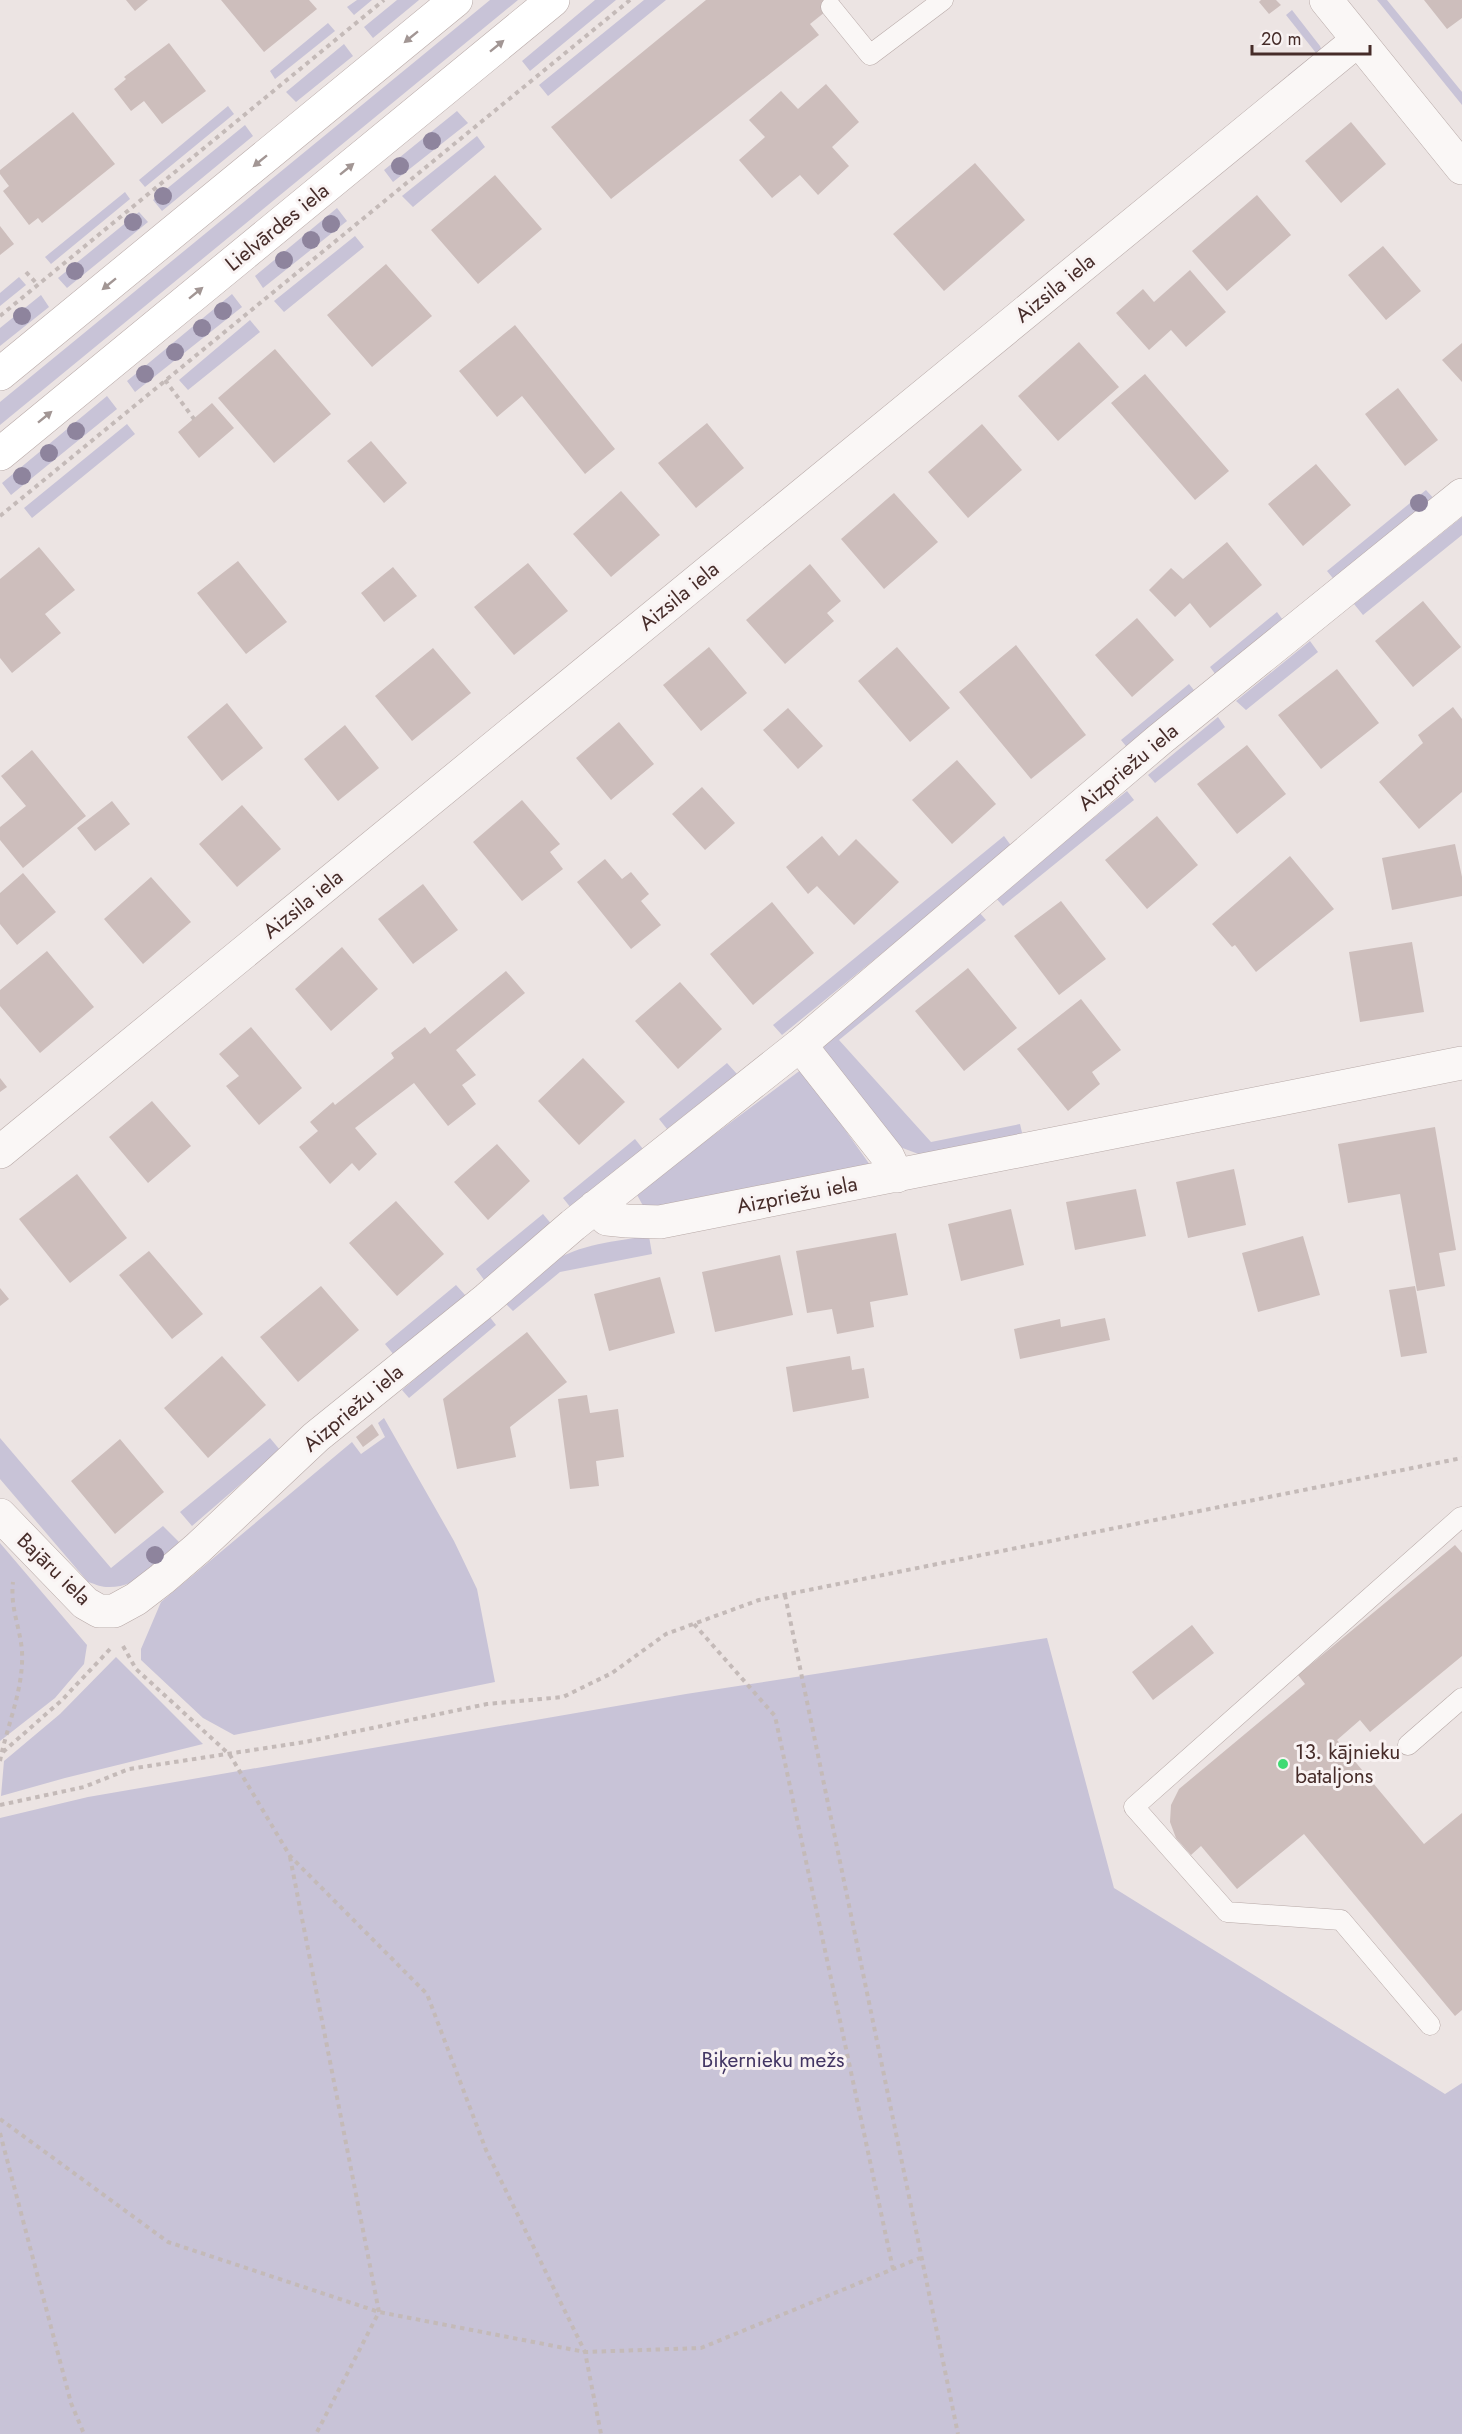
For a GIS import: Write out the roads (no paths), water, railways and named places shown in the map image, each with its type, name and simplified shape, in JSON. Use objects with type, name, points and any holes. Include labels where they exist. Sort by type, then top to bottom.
[{"type":"main road","points":[[0,374],[456,0]]},
{"type":"main road","name":"Lielvārdes iela","points":[[0,454],[553,0]]},
{"type":"street","points":[[1326,0],[1462,168]]},
{"type":"street","name":"Aizsila iela","points":[[0,1152],[1358,40]]},
{"type":"street","name":"Aizpriežu iela","points":[[114,1611],[136,1599],[198,1548],[316,1437],[487,1299],[595,1207],[800,1045],[1159,740],[1462,495]]},
{"type":"street","points":[[800,1045],[888,1157],[897,1176]]},
{"type":"street","name":"Aizpriežu iela","points":[[595,1207],[607,1219],[660,1222],[1462,1063]]},
{"type":"street","name":"Bajāru iela","points":[[9,1525],[85,1603],[99,1611],[114,1611]]},
{"type":"lane","points":[[831,7],[870,56],[943,0]]},
{"type":"lane","points":[[1430,2025],[1341,1920],[1227,1912],[1134,1807],[1462,1518]]},
{"type":"lane","points":[[1408,1745],[1462,1698]]},
{"type":"place","name":"13. kājnieku bataljons","points":[[1283,1764]]},
{"type":"park label","name":"Biķernieku mežs","points":[[773,2060]]}]
